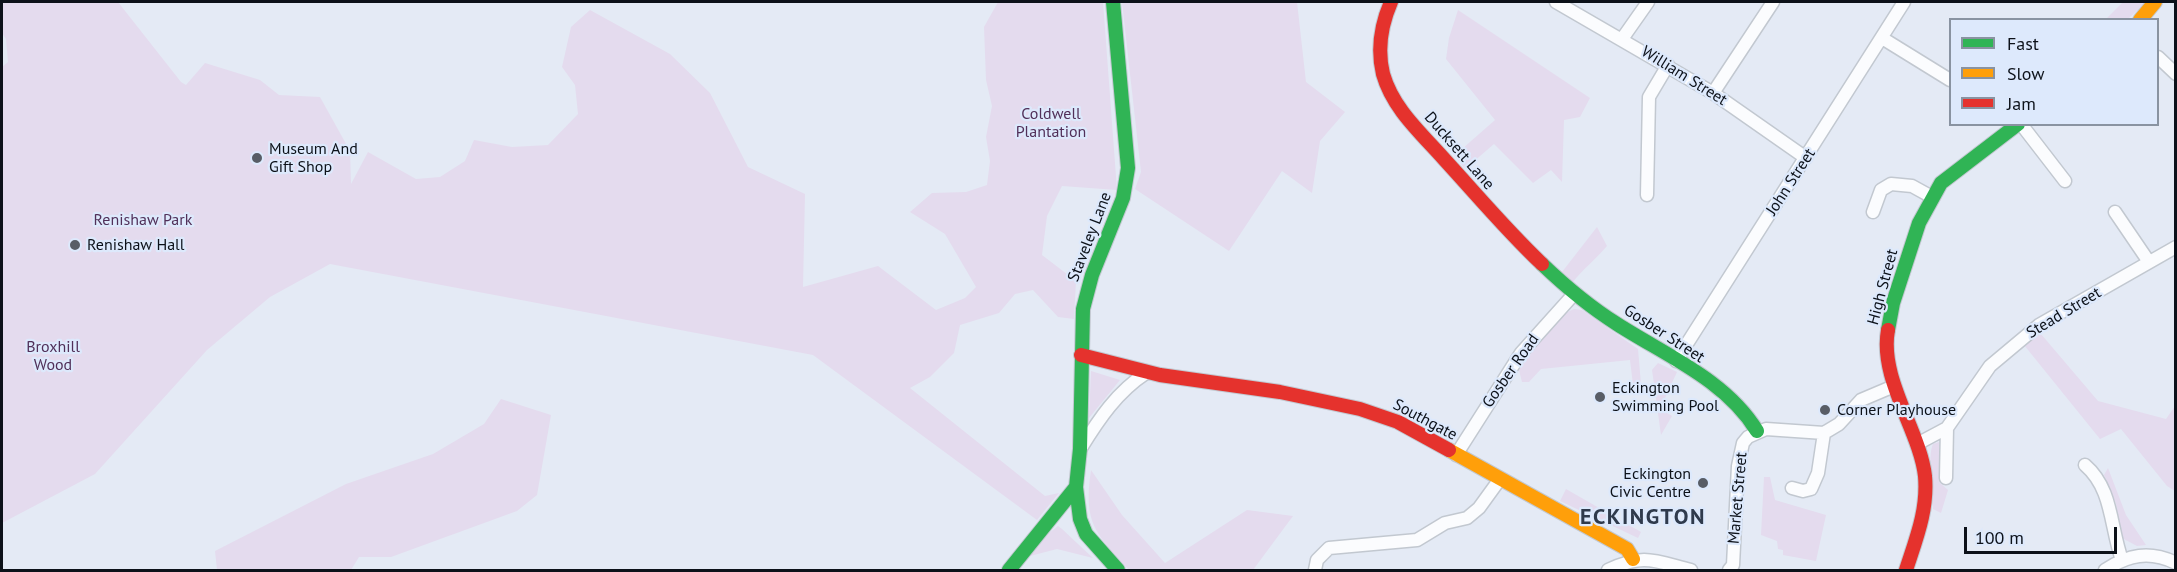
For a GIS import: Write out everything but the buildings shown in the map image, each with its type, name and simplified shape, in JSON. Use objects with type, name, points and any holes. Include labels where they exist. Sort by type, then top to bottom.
[{"type":"street","name":"Staveley Lane","points":[[1113,2],[1124,91],[1128,168],[1123,198],[1087,291],[1082,355],[1080,449],[1076,487],[1080,519],[1086,534],[1118,570]]},
{"type":"street","name":"Ducksett Lane","points":[[1391,2],[1381,33],[1381,60],[1386,84],[1396,104],[1530,256],[1574,294]]},
{"type":"street","name":"William Street","points":[[1557,2],[1713,93],[1806,158]]},
{"type":"street","points":[[1622,39],[1648,2]]},
{"type":"street","points":[[1713,93],[1773,2]]},
{"type":"street","name":"John Street","points":[[1676,362],[1904,2]]},
{"type":"street","points":[[2142,18],[2155,2]]},
{"type":"street","points":[[1882,38],[1949,79]]},
{"type":"street","points":[[2159,59],[2175,74]]},
{"type":"street","points":[[1647,195],[1649,101],[1668,65]]},
{"type":"street","name":"High Street","points":[[1906,570],[1921,528],[1926,504],[1925,474],[1917,444],[1894,386],[1887,352],[1889,321],[1919,223],[1932,197],[1953,173],[2016,126]]},
{"type":"street","points":[[2021,126],[2065,181]]},
{"type":"street","points":[[1873,212],[1881,190],[1891,184],[1912,186],[1932,197]]},
{"type":"street","points":[[2115,212],[2149,262]]},
{"type":"street","name":"Stead Street","points":[[1917,444],[1947,428],[1981,376],[2013,345],[2039,325],[2175,247]]},
{"type":"street","name":"Gosber Street","points":[[1574,294],[1732,400],[1748,416],[1757,431]]},
{"type":"street","name":"Gosber Road","points":[[1456,455],[1521,353],[1574,294]]},
{"type":"street","name":"Southgate","points":[[1082,355],[1146,373],[1283,391],[1362,410],[1398,422],[1627,549],[1633,560]]},
{"type":"street","points":[[1080,449],[1106,409],[1131,382],[1146,373]]},
{"type":"street","points":[[1757,431],[1775,428],[1824,433],[1839,424],[1861,400],[1894,386]]},
{"type":"street","points":[[1946,478],[1947,428]]},
{"type":"street","name":"Market Street","points":[[1729,570],[1733,565],[1740,455],[1743,443],[1757,431]]},
{"type":"street","points":[[1792,488],[1803,491],[1811,489],[1820,465],[1824,433]]},
{"type":"street","points":[[2094,468],[2106,495],[2122,560]]},
{"type":"street","points":[[1315,570],[1317,560],[1329,548],[1417,540],[1445,523],[1467,518],[1479,508],[1500,479]]},
{"type":"street","points":[[1009,570],[1076,487]]},
{"type":"street","points":[[2104,570],[2136,555],[2155,555],[2175,563]]},
{"type":"street","points":[[1608,570],[1633,560],[1644,559],[1691,570]]},
{"type":"green space","points":[[2,2],[118,2],[181,82],[186,85],[205,63],[260,80],[279,95],[320,97],[350,151],[351,184],[368,152],[416,179],[440,177],[465,161],[474,140],[512,147],[548,145],[578,114],[575,85],[562,67],[571,27],[590,10],[670,54],[710,93],[748,167],[805,194],[803,287],[878,266],[936,310],[965,298],[976,287],[945,234],[910,212],[932,193],[966,192],[987,185],[990,161],[986,137],[992,106],[986,80],[984,27],[998,2],[1103,2],[1117,190],[1062,186],[1047,216],[1042,255],[1076,281],[1074,319],[1058,317],[1033,290],[1015,294],[999,313],[960,325],[954,353],[930,377],[910,388],[1045,496],[1059,493],[1037,520],[813,355],[330,264],[270,297],[207,350],[95,474],[2,523],[2,67],[8,62],[6,39],[2,33]]},
{"type":"green space","points":[[1122,2],[1297,2],[1306,82],[1345,112],[1320,141],[1312,193],[1282,171],[1229,251],[1135,189],[1141,172]]},
{"type":"green space","points":[[2123,2],[2146,2],[2129,18],[2107,18]]},
{"type":"green space","points":[[1458,10],[1590,98],[1580,117],[1564,120],[1562,182],[1551,170],[1533,183],[1494,144],[1465,169],[1454,156],[1495,120],[1446,59],[1449,38]]},
{"type":"green space","points":[[1597,227],[1607,246],[1571,284],[1562,272]]},
{"type":"green space","points":[[1574,309],[1582,310],[1638,349],[1641,384],[1633,385],[1630,360],[1541,369],[1529,382],[1522,382],[1519,370],[1536,344],[1557,320]]},
{"type":"green space","points":[[2041,334],[2098,401],[2166,419],[2175,406],[2175,491],[2167,486],[2121,429],[2100,439],[2024,345]]},
{"type":"green space","points":[[1658,363],[1677,372],[1660,409],[1672,416],[1661,435],[1652,370]]},
{"type":"green space","points":[[1091,371],[1120,380],[1089,418]]},
{"type":"green space","points":[[501,399],[551,415],[537,495],[517,511],[391,557],[359,557],[351,570],[217,570],[215,551],[346,484],[433,454],[484,424]]},
{"type":"green space","points":[[1939,442],[1940,483],[1948,490],[1941,513],[1933,509],[1930,466],[1933,444]]},
{"type":"green space","points":[[2108,468],[2126,515],[2146,545],[2137,546],[2120,537],[2116,504],[2104,475]]},
{"type":"green space","points":[[1091,470],[1122,515],[1165,563],[1247,510],[1293,516],[1253,570],[1129,570],[1094,526],[1089,503]]},
{"type":"green space","points":[[1764,477],[1770,477],[1775,500],[1826,515],[1816,561],[1783,555],[1783,550],[1778,549],[1777,541],[1761,535]]},
{"type":"green space","points":[[1566,489],[1641,532],[1638,538],[1560,501]]},
{"type":"green space","points":[[1058,526],[1093,558],[1057,549],[1030,556],[1049,533]]},
{"type":"traffic: fast","points":[[1113,2],[1128,168],[1123,198],[1092,275],[1083,309],[1080,449],[1076,487],[1080,519],[1086,534],[1118,570]]},
{"type":"traffic: fast","points":[[1888,330],[1893,303],[1919,223],[1941,183],[2015,126]]},
{"type":"traffic: fast","points":[[1542,264],[1578,296],[1607,317],[1712,383],[1729,397],[1757,431]]},
{"type":"traffic: fast","points":[[1009,570],[1076,487]]},
{"type":"traffic: slow","points":[[2142,18],[2155,2]]},
{"type":"traffic: slow","points":[[1449,450],[1627,549],[1633,559]]},
{"type":"traffic: jam","points":[[1391,2],[1382,28],[1380,55],[1383,74],[1394,98],[1417,130],[1504,226],[1542,264]]},
{"type":"traffic: jam","points":[[1888,330],[1889,367],[1922,459],[1925,476],[1923,513],[1906,570]]},
{"type":"traffic: jam","points":[[1081,355],[1160,375],[1280,392],[1360,409],[1398,422],[1449,450]]},
{"type":"place","name":"Museum And Gift Shop","points":[[257,158]]},
{"type":"place","name":"Renishaw Hall","points":[[75,245]]},
{"type":"place","name":"Eckington Swimming Pool","points":[[1600,397]]},
{"type":"place","name":"Corner Playhouse","points":[[1825,410]]},
{"type":"place","name":"Eckington Civic Centre","points":[[1703,483]]},
{"type":"district","name":"ECKINGTON","points":[[1643,518]]},
{"type":"park label","name":"Coldwell Plantation","points":[[1051,123]]},
{"type":"park label","name":"Renishaw Park","points":[[143,220]]},
{"type":"park label","name":"Broxhill Wood","points":[[53,356]]}]
